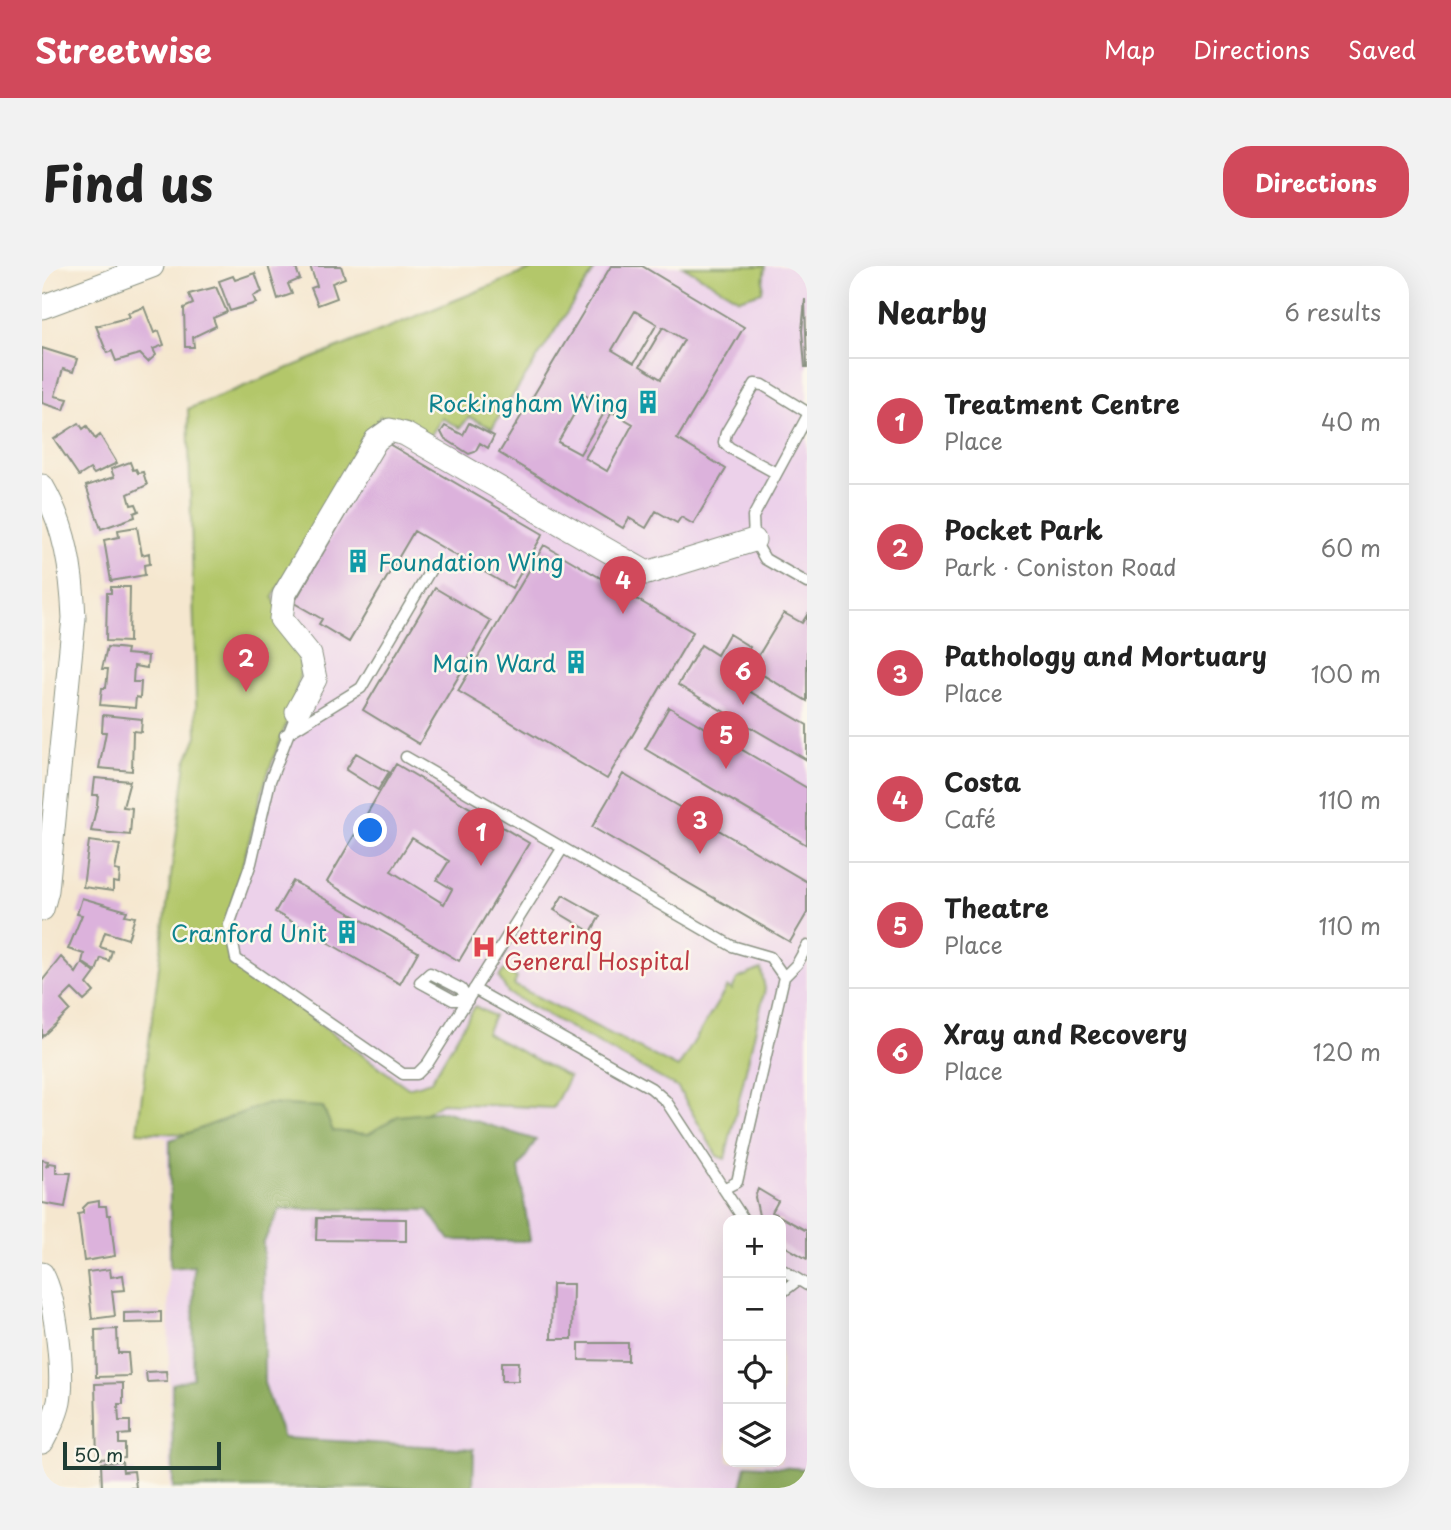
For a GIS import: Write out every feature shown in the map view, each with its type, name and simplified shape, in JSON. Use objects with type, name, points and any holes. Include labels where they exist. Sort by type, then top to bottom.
[{"type":"street","points":[[42,307],[152,266]]},
{"type":"street","points":[[296,712],[315,679],[310,655],[281,619],[284,595],[376,440],[390,430],[405,434],[647,573],[754,540]]},
{"type":"street","points":[[42,486],[57,515],[66,545],[72,579],[74,618],[47,890],[42,909]]},
{"type":"street","points":[[42,1274],[52,1300],[59,1378],[59,1401],[42,1441]]},
{"type":"lane","points":[[776,473],[730,448],[724,442],[726,433],[755,384],[763,385],[807,412]]},
{"type":"lane","points":[[807,417],[753,517],[754,540],[765,559],[807,583]]},
{"type":"lane","points":[[285,736],[361,688],[434,564]]},
{"type":"lane","points":[[296,712],[270,780],[251,863],[229,925],[236,959],[403,1074],[417,1074],[428,1063],[562,849]]},
{"type":"lane","points":[[406,757],[733,946],[770,957],[783,977]]},
{"type":"lane","points":[[725,1188],[737,1182],[783,977],[797,964],[807,946]]},
{"type":"lane","points":[[474,989],[651,1088],[666,1101],[741,1215]]},
{"type":"lane","points":[[786,1272],[802,1283]]},
{"type":"lane","points":[[786,1291],[802,1283]]},
{"type":"shaded area","name":"Kettering General Hospital","points":[[539,266],[807,266],[807,1488],[170,1488],[167,1138],[137,1132],[186,762],[197,736],[188,409]]},
{"type":"green space","points":[[539,266],[597,266],[492,428],[469,417],[460,428],[442,418],[427,441],[380,416],[273,597],[300,659],[300,675],[292,708],[265,782],[226,926],[231,960],[408,1088],[431,1081],[475,1006],[494,1016],[486,1033],[569,1077],[553,1108],[442,1103],[378,1141],[137,1132],[186,762],[197,736],[188,409]]},
{"type":"green space","points":[[683,266],[765,266],[762,292],[739,299]]},
{"type":"green space","points":[[761,969],[765,989],[725,1159],[717,1156],[678,1088],[508,993],[499,977],[504,970],[517,978],[514,985],[678,1068],[727,987],[732,990],[737,979]]},
{"type":"green space","points":[[265,1104],[323,1107],[333,1131],[368,1134],[398,1116],[444,1111],[536,1140],[519,1168],[530,1241],[450,1240],[428,1210],[280,1209],[263,1243],[264,1383],[283,1438],[474,1449],[473,1488],[173,1488],[172,1384],[193,1378],[194,1266],[170,1268],[170,1140]]},
{"type":"green space","points":[[746,1467],[807,1469],[807,1488],[741,1488]]},
{"type":"building","points":[[268,266],[295,266],[300,279],[288,284],[292,294],[278,299]]},
{"type":"building","points":[[310,266],[341,266],[345,278],[332,283],[337,298],[318,305],[311,288],[317,286]]},
{"type":"building","name":"Rockingham Wing","points":[[611,266],[642,266],[744,327],[677,439],[726,469],[693,524],[681,517],[677,523],[656,511],[646,528],[629,518],[623,528],[499,453]],"holes":[[[635,311],[657,324],[634,363],[612,350]],[[663,327],[684,340],[661,379],[640,366]],[[585,395],[607,408],[580,454],[558,442]],[[612,412],[633,424],[607,471],[585,458]]]},
{"type":"building","points":[[255,273],[262,292],[253,296],[256,303],[230,311],[219,281],[233,276],[235,280]]},
{"type":"building","points":[[216,287],[227,312],[213,318],[216,326],[193,337],[194,347],[185,347],[184,308],[193,304],[189,294]]},
{"type":"building","points":[[805,299],[807,367],[802,331]]},
{"type":"building","points":[[144,307],[154,333],[159,331],[164,345],[153,349],[156,355],[148,362],[140,354],[116,361],[112,351],[107,353],[96,326],[130,317],[128,313]]},
{"type":"building","points":[[42,348],[77,359],[73,372],[63,369],[55,396],[68,399],[64,410],[42,403]]},
{"type":"building","points":[[79,423],[83,429],[87,426],[95,439],[100,435],[117,463],[94,474],[90,469],[79,476],[54,439]]},
{"type":"building","points":[[469,423],[494,436],[488,448],[480,443],[475,452],[469,454],[444,438],[441,432],[445,426],[463,435]]},
{"type":"building","name":"Foundation Wing","points":[[387,443],[543,534],[512,588],[414,531],[349,642],[319,624],[322,619],[294,603]]},
{"type":"building","points":[[130,462],[133,470],[143,472],[147,485],[128,494],[131,505],[136,504],[139,511],[134,513],[135,517],[101,529],[86,486],[114,477],[111,469]]},
{"type":"building","points":[[137,527],[142,555],[149,553],[150,564],[144,565],[145,575],[111,581],[104,540],[119,537],[118,530]]},
{"type":"building","name":"Main Ward","points":[[544,545],[693,632],[607,779],[458,691]]},
{"type":"building","points":[[111,587],[130,587],[129,642],[106,641],[107,593],[111,593]]},
{"type":"building","points":[[435,588],[491,621],[419,744],[363,710]]},
{"type":"building","points":[[784,613],[802,623],[807,615],[807,701],[751,668]]},
{"type":"building","points":[[729,634],[750,647],[730,680],[807,725],[807,760],[678,685],[701,645],[717,655]]},
{"type":"building","points":[[107,647],[127,649],[126,654],[148,656],[147,668],[134,666],[133,682],[141,682],[140,698],[136,697],[135,708],[100,705],[102,688],[106,688],[108,669],[102,669]]},
{"type":"building","points":[[669,707],[807,788],[807,845],[645,749]]},
{"type":"building","points":[[103,715],[142,719],[141,732],[133,731],[132,771],[99,768],[106,732],[102,732]]},
{"type":"building","points":[[356,753],[389,772],[378,790],[346,770]]},
{"type":"building","points":[[396,764],[529,843],[459,961],[327,882]],"holes":[[[412,838],[449,861],[437,880],[452,889],[444,904],[391,871]]]},
{"type":"building","points":[[623,774],[807,882],[807,913],[790,942],[592,827]]},
{"type":"building","points":[[95,778],[130,781],[123,807],[132,808],[130,835],[91,831],[98,795],[93,795]]},
{"type":"building","points":[[89,841],[120,845],[115,870],[120,871],[119,883],[113,882],[113,891],[83,887]]},
{"type":"building","name":"Cranford Unit","points":[[293,881],[418,952],[400,984],[275,912]]},
{"type":"building","points":[[563,895],[600,916],[591,932],[554,910]]},
{"type":"building","points":[[82,898],[127,911],[125,915],[135,917],[128,939],[105,932],[100,947],[112,951],[109,961],[101,958],[96,971],[82,962],[84,954],[68,949],[82,915],[77,914]]},
{"type":"building","points":[[61,957],[76,973],[82,963],[95,973],[87,984],[94,992],[84,1001],[72,989],[61,1000],[70,1010],[42,1037],[42,981]]},
{"type":"building","points":[[42,1160],[48,1161],[46,1167],[50,1163],[56,1164],[56,1173],[71,1173],[65,1207],[42,1203]]},
{"type":"building","points":[[758,1189],[778,1201],[772,1212],[778,1215],[759,1215],[755,1197]]},
{"type":"building","points":[[99,1201],[99,1206],[106,1206],[107,1215],[110,1215],[115,1256],[84,1261],[78,1214],[83,1213],[83,1208],[88,1203]]},
{"type":"building","points":[[317,1218],[406,1219],[406,1241],[316,1240]]},
{"type":"building","points":[[786,1220],[807,1231],[807,1259],[786,1247]]},
{"type":"building","points":[[110,1269],[111,1277],[123,1275],[125,1290],[112,1291],[115,1316],[92,1319],[87,1272]]},
{"type":"building","points":[[552,1284],[573,1284],[572,1339],[551,1339]]},
{"type":"building","points":[[161,1312],[161,1322],[124,1323],[124,1313]]},
{"type":"building","points":[[117,1329],[118,1353],[128,1353],[130,1376],[96,1377],[95,1330]]},
{"type":"building","points":[[579,1343],[628,1343],[628,1361],[579,1360]]},
{"type":"building","points":[[502,1362],[519,1362],[518,1381],[502,1381]]},
{"type":"building","points":[[166,1371],[167,1381],[147,1382],[146,1372]]},
{"type":"building","points":[[123,1383],[123,1404],[118,1404],[119,1421],[130,1421],[130,1434],[119,1435],[119,1444],[125,1444],[125,1458],[97,1459],[95,1384]]},
{"type":"building","points":[[122,1462],[123,1472],[134,1471],[136,1488],[102,1488],[101,1463]]},
{"type":"place","name":"Rockingham Wing","points":[[648,402]]},
{"type":"place","name":"Foundation Wing","points":[[358,561]]},
{"type":"place","name":"Costa","points":[[623,614]]},
{"type":"place","name":"Main Ward","points":[[576,662]]},
{"type":"place","name":"Pocket Park","points":[[246,692]]},
{"type":"place","name":"Xray and Recovery","points":[[743,705]]},
{"type":"place","name":"Theatre","points":[[726,769]]},
{"type":"place","name":"Pathology and Mortuary","points":[[700,854]]},
{"type":"place","name":"Treatment Centre","points":[[481,866]]},
{"type":"place","name":"Cranford Unit","points":[[347,932]]},
{"type":"place","name":"Kettering General Hospital","points":[[484,947]]}]
